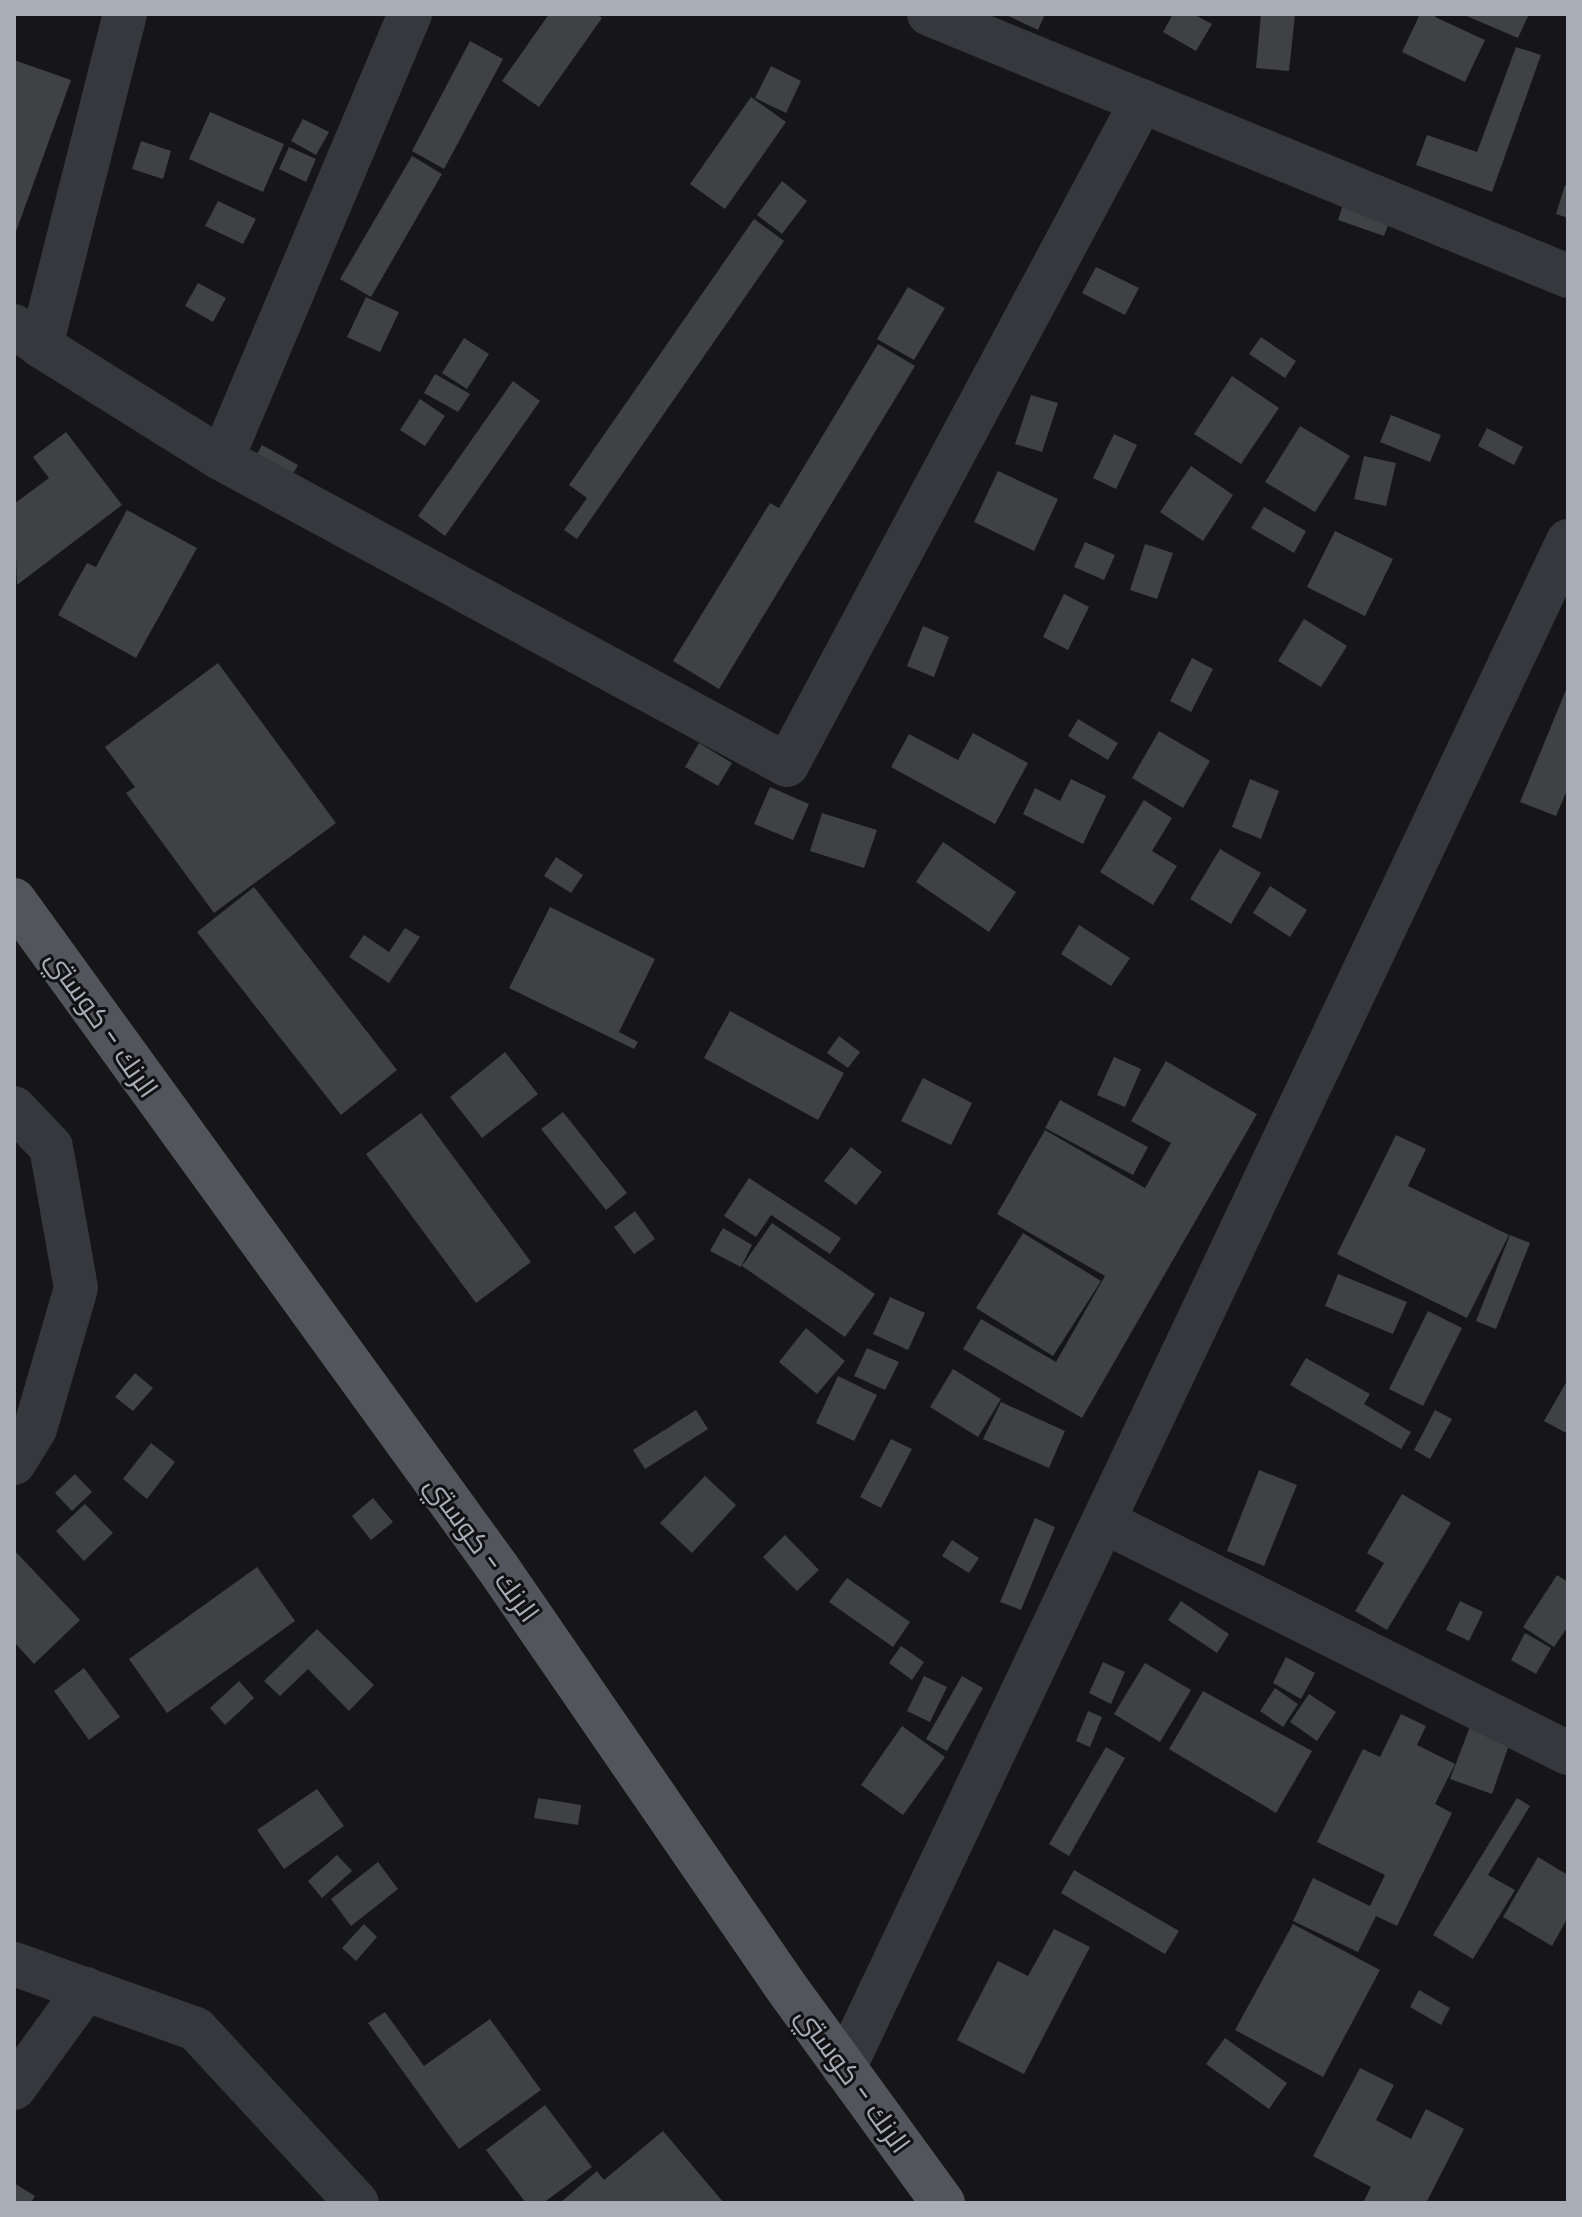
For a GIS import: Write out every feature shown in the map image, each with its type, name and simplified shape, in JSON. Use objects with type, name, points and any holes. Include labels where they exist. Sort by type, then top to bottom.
[{"type":"main road","name":"الرنك - كوستي","points":[[14,900],[498,1568],[844,2068],[943,2203]]},
{"type":"street","points":[[125,14],[27,336],[222,459],[787,765],[1142,101]]},
{"type":"street","points":[[222,459],[410,14]]},
{"type":"street","points":[[929,14],[1568,276]]},
{"type":"street","points":[[844,2068],[1568,541]]},
{"type":"street","points":[[14,1108],[51,1147],[76,1288],[35,1429],[14,1463]]},
{"type":"street","points":[[1105,1522],[1568,1753]]},
{"type":"street","points":[[14,1964],[196,2029],[357,2203]]},
{"type":"street","points":[[14,2088],[86,1989]]},
{"type":"building","points":[[549,14],[596,14],[602,18],[539,107],[502,81]]},
{"type":"building","points":[[1004,14],[1045,14],[1038,30]]},
{"type":"building","points":[[1173,14],[1193,14],[1212,24],[1196,51],[1163,32]]},
{"type":"building","points":[[1261,14],[1295,14],[1289,71],[1256,68]]},
{"type":"building","points":[[1420,14],[1437,14],[1435,17],[1485,40],[1465,82],[1402,52]]},
{"type":"building","points":[[1462,14],[1529,14],[1518,38]]},
{"type":"building","points":[[470,41],[503,59],[444,169],[412,151]]},
{"type":"building","points":[[1516,47],[1541,55],[1492,192],[1416,165],[1427,135],[1477,152]]},
{"type":"building","points":[[14,60],[71,80],[14,237]]},
{"type":"building","points":[[771,66],[801,81],[786,113],[755,98]]},
{"type":"building","points":[[751,97],[786,122],[725,209],[690,184]]},
{"type":"building","points":[[210,112],[284,144],[263,192],[189,159]]},
{"type":"building","points":[[303,119],[329,132],[316,155],[291,141]]},
{"type":"building","points":[[141,141],[171,151],[163,179],[132,169]]},
{"type":"building","points":[[289,147],[316,159],[306,182],[279,169]]},
{"type":"building","points":[[412,156],[442,174],[371,297],[340,279]]},
{"type":"building","points":[[782,181],[807,201],[782,234],[757,215]]},
{"type":"building","points":[[1565,185],[1568,186],[1568,218],[1556,214]]},
{"type":"building","points":[[1346,196],[1393,212],[1384,236],[1338,220]]},
{"type":"building","points":[[218,201],[256,219],[243,244],[205,226]]},
{"type":"building","points":[[754,219],[784,241],[577,539],[564,530],[587,498],[569,485]]},
{"type":"building","points":[[1096,267],[1139,288],[1125,315],[1082,293]]},
{"type":"building","points":[[198,283],[226,298],[213,322],[185,306]]},
{"type":"building","points":[[908,287],[945,308],[914,360],[877,339]]},
{"type":"building","points":[[366,297],[399,312],[380,352],[347,337]]},
{"type":"building","points":[[1261,337],[1296,361],[1285,378],[1249,354]]},
{"type":"building","points":[[464,338],[489,354],[467,389],[442,373]]},
{"type":"building","points":[[878,344],[915,366],[719,689],[673,661],[770,503],[779,508]]},
{"type":"building","points":[[435,374],[470,394],[458,412],[424,393]]},
{"type":"building","points":[[1232,376],[1279,408],[1241,464],[1194,434]]},
{"type":"building","points":[[513,381],[540,401],[445,536],[418,516]]},
{"type":"building","points":[[1031,395],[1058,403],[1042,452],[1015,444]]},
{"type":"building","points":[[420,399],[445,416],[425,446],[400,430]]},
{"type":"building","points":[[1391,415],[1441,435],[1430,462],[1380,442]]},
{"type":"building","points":[[1300,426],[1350,456],[1315,512],[1265,482]]},
{"type":"building","points":[[1487,428],[1523,447],[1514,465],[1478,446]]},
{"type":"building","points":[[66,432],[122,505],[17,585],[14,504],[49,478],[33,457]]},
{"type":"building","points":[[1114,434],[1137,445],[1116,489],[1093,478]]},
{"type":"building","points":[[262,445],[298,465],[288,482],[253,461]]},
{"type":"building","points":[[1364,456],[1396,463],[1386,506],[1354,499]]},
{"type":"building","points":[[1191,466],[1233,495],[1203,541],[1160,512]]},
{"type":"building","points":[[998,471],[1058,499],[1034,551],[974,522]]},
{"type":"building","points":[[1264,507],[1306,531],[1294,553],[1251,528]]},
{"type":"building","points":[[127,510],[197,548],[136,658],[58,615],[87,563],[96,567]]},
{"type":"building","points":[[1335,531],[1393,559],[1365,616],[1307,587]]},
{"type":"building","points":[[1085,542],[1115,555],[1104,580],[1074,567]]},
{"type":"building","points":[[1145,544],[1173,553],[1157,599],[1130,590]]},
{"type":"building","points":[[1064,594],[1089,607],[1068,650],[1043,637]]},
{"type":"building","points":[[1304,619],[1347,646],[1321,687],[1278,661]]},
{"type":"building","points":[[923,626],[949,637],[934,677],[907,666]]},
{"type":"building","points":[[1192,658],[1213,669],[1191,712],[1170,701]]},
{"type":"building","points":[[218,663],[336,823],[214,913],[126,793],[135,787],[105,747]]},
{"type":"building","points":[[1568,685],[1568,788],[1556,816],[1520,802]]},
{"type":"building","points":[[1078,719],[1118,743],[1108,760],[1068,736]]},
{"type":"building","points":[[1159,731],[1210,761],[1183,808],[1132,778]]},
{"type":"building","points":[[973,733],[1028,763],[995,824],[891,767],[909,734],[958,760]]},
{"type":"building","points":[[699,743],[732,763],[718,786],[685,767]]},
{"type":"building","points":[[1071,779],[1106,796],[1083,844],[1023,814],[1035,788],[1060,801]]},
{"type":"building","points":[[1250,779],[1279,791],[1261,839],[1232,827]]},
{"type":"building","points":[[770,787],[809,804],[793,840],[754,824]]},
{"type":"building","points":[[1144,800],[1172,818],[1152,851],[1177,866],[1153,905],[1100,872]]},
{"type":"building","points":[[822,813],[877,830],[864,868],[810,851]]},
{"type":"building","points":[[943,842],[1016,892],[989,932],[916,882]]},
{"type":"building","points":[[1220,849],[1261,873],[1231,924],[1190,899]]},
{"type":"building","points":[[556,857],[583,875],[571,893],[544,876]]},
{"type":"building","points":[[1270,886],[1307,910],[1290,937],[1253,913]]},
{"type":"building","points":[[254,887],[397,1070],[341,1115],[197,932]]},
{"type":"building","points":[[550,907],[655,959],[619,1032],[638,1042],[634,1049],[509,988]]},
{"type":"building","points":[[1079,925],[1130,958],[1111,986],[1061,954]]},
{"type":"building","points":[[405,928],[420,937],[389,983],[349,957],[364,935],[389,952]]},
{"type":"building","points":[[730,1011],[844,1073],[818,1120],[704,1058]]},
{"type":"building","points":[[839,1036],[860,1052],[848,1068],[827,1053]]},
{"type":"building","points":[[505,1052],[538,1094],[482,1138],[450,1097]]},
{"type":"building","points":[[1114,1057],[1141,1069],[1125,1107],[1097,1095]]},
{"type":"building","points":[[1166,1061],[1257,1114],[1082,1418],[963,1349],[981,1319],[1056,1362],[1105,1276],[997,1214],[1045,1130],[1145,1188],[1171,1143],[1131,1121]]},
{"type":"building","points":[[923,1078],[972,1103],[951,1145],[901,1121]]},
{"type":"building","points":[[1060,1100],[1148,1147],[1133,1175],[1045,1128]]},
{"type":"building","points":[[563,1112],[627,1193],[606,1210],[541,1129]]},
{"type":"building","points":[[421,1113],[531,1262],[476,1303],[366,1154]]},
{"type":"building","points":[[1396,1135],[1426,1149],[1408,1186],[1509,1235],[1467,1318],[1337,1254]]},
{"type":"building","points":[[851,1147],[882,1172],[856,1205],[824,1181]]},
{"type":"building","points":[[749,1178],[841,1238],[830,1254],[771,1215],[756,1237],[724,1216]]},
{"type":"building","points":[[635,1211],[655,1239],[634,1254],[614,1227]]},
{"type":"building","points":[[772,1223],[875,1294],[845,1337],[742,1266]]},
{"type":"building","points":[[723,1228],[752,1245],[741,1267],[710,1251]]},
{"type":"building","points":[[1023,1233],[1101,1281],[1053,1356],[976,1308]]},
{"type":"building","points":[[1510,1235],[1530,1243],[1496,1329],[1476,1321]]},
{"type":"building","points":[[1338,1274],[1407,1302],[1393,1334],[1325,1306]]},
{"type":"building","points":[[890,1297],[925,1313],[908,1350],[873,1334]]},
{"type":"building","points":[[1428,1311],[1462,1328],[1423,1406],[1389,1389]]},
{"type":"building","points":[[806,1328],[845,1361],[817,1394],[779,1362]]},
{"type":"building","points":[[867,1348],[899,1362],[885,1390],[854,1376]]},
{"type":"building","points":[[1306,1358],[1370,1394],[1364,1404],[1411,1432],[1401,1449],[1290,1385]]},
{"type":"building","points":[[953,1369],[1001,1399],[978,1437],[930,1407]]},
{"type":"building","points":[[135,1373],[153,1388],[133,1411],[115,1397]]},
{"type":"building","points":[[838,1376],[877,1395],[854,1441],[816,1423]]},
{"type":"building","points":[[1568,1379],[1568,1434],[1544,1421]]},
{"type":"building","points":[[1001,1402],[1065,1431],[1049,1468],[983,1439]]},
{"type":"building","points":[[696,1410],[708,1429],[645,1469],[633,1450]]},
{"type":"building","points":[[1435,1410],[1452,1419],[1430,1459],[1414,1450]]},
{"type":"building","points":[[891,1439],[912,1449],[881,1508],[860,1497]]},
{"type":"building","points":[[151,1443],[175,1462],[147,1499],[123,1479]]},
{"type":"building","points":[[1259,1470],[1297,1485],[1264,1566],[1227,1551]]},
{"type":"building","points":[[75,1474],[92,1492],[72,1511],[55,1493]]},
{"type":"building","points":[[705,1476],[736,1505],[692,1553],[660,1523]]},
{"type":"building","points":[[1402,1494],[1451,1523],[1387,1630],[1355,1611],[1384,1563],[1367,1553]]},
{"type":"building","points":[[373,1498],[393,1522],[371,1540],[352,1516]]},
{"type":"building","points":[[85,1504],[113,1533],[84,1561],[56,1531]]},
{"type":"building","points":[[1035,1518],[1055,1527],[1021,1610],[1000,1602]]},
{"type":"building","points":[[785,1535],[819,1570],[797,1591],[763,1557]]},
{"type":"building","points":[[952,1540],[979,1558],[969,1573],[942,1556]]},
{"type":"building","points":[[14,1550],[80,1620],[34,1664],[14,1642]]},
{"type":"building","points":[[257,1567],[295,1621],[167,1713],[129,1659]]},
{"type":"building","points":[[1557,1575],[1568,1582],[1568,1626],[1554,1647],[1523,1627]]},
{"type":"building","points":[[847,1578],[910,1622],[893,1647],[829,1602]]},
{"type":"building","points":[[1181,1601],[1229,1634],[1217,1653],[1168,1620]]},
{"type":"building","points":[[1460,1601],[1483,1612],[1469,1641],[1446,1630]]},
{"type":"building","points":[[317,1629],[374,1685],[349,1711],[308,1669],[280,1696],[264,1681]]},
{"type":"building","points":[[1525,1633],[1551,1648],[1536,1674],[1511,1660]]},
{"type":"building","points":[[901,1646],[924,1662],[912,1680],[889,1663]]},
{"type":"building","points":[[1286,1657],[1315,1673],[1301,1699],[1273,1683]]},
{"type":"building","points":[[1103,1662],[1125,1672],[1111,1704],[1089,1693]]},
{"type":"building","points":[[1145,1663],[1191,1690],[1160,1742],[1114,1714]]},
{"type":"building","points":[[84,1668],[120,1717],[89,1740],[54,1691]]},
{"type":"building","points":[[924,1676],[947,1687],[930,1722],[907,1711]]},
{"type":"building","points":[[962,1676],[983,1688],[947,1751],[926,1739]]},
{"type":"building","points":[[239,1681],[254,1698],[225,1725],[210,1708]]},
{"type":"building","points":[[1275,1688],[1298,1704],[1283,1727],[1260,1711]]},
{"type":"building","points":[[1203,1691],[1312,1751],[1276,1813],[1169,1749]]},
{"type":"building","points":[[1309,1694],[1336,1712],[1317,1741],[1290,1722]]},
{"type":"building","points":[[1088,1711],[1102,1717],[1090,1747],[1076,1741]]},
{"type":"building","points":[[1401,1714],[1426,1726],[1417,1745],[1455,1764],[1435,1804],[1452,1813],[1397,1926],[1376,1916],[1358,1952],[1293,1921],[1313,1878],[1370,1906],[1385,1875],[1317,1842],[1363,1749],[1380,1757]]},
{"type":"building","points":[[1471,1724],[1511,1739],[1492,1794],[1450,1779]]},
{"type":"building","points":[[902,1726],[945,1757],[903,1815],[861,1785]]},
{"type":"building","points":[[1106,1747],[1125,1758],[1069,1856],[1049,1844]]},
{"type":"building","points":[[317,1789],[344,1826],[284,1869],[257,1830]]},
{"type":"building","points":[[538,1798],[581,1805],[578,1825],[534,1818]]},
{"type":"building","points":[[1517,1798],[1530,1806],[1488,1875],[1515,1890],[1473,1959],[1433,1935]]},
{"type":"building","points":[[337,1855],[352,1871],[322,1898],[308,1881]]},
{"type":"building","points":[[1538,1857],[1568,1875],[1568,1917],[1552,1946],[1503,1917]]},
{"type":"building","points":[[378,1862],[398,1889],[351,1926],[331,1899]]},
{"type":"building","points":[[1074,1870],[1179,1931],[1165,1954],[1061,1893]]},
{"type":"building","points":[[364,1924],[377,1937],[356,1961],[342,1948]]},
{"type":"building","points":[[1293,1924],[1380,1970],[1323,2077],[1235,2030]]},
{"type":"building","points":[[1054,1929],[1090,1947],[1024,2074],[957,2040],[998,1961],[1028,1976]]},
{"type":"building","points":[[1419,1990],[1450,2008],[1441,2025],[1410,2007]]},
{"type":"building","points":[[385,2012],[424,2066],[490,2019],[541,2090],[459,2149],[368,2023]]},
{"type":"building","points":[[1225,2038],[1287,2083],[1269,2109],[1206,2064]]},
{"type":"building","points":[[1360,2068],[1394,2085],[1376,2120],[1411,2139],[1426,2109],[1464,2129],[1426,2203],[1363,2203],[1371,2187],[1313,2156]]},
{"type":"building","points":[[545,2105],[592,2167],[543,2203],[526,2203],[486,2150]]},
{"type":"building","points":[[663,2131],[724,2203],[560,2203],[597,2171],[604,2180]]},
{"type":"building","points":[[14,2183],[35,2196],[31,2203],[14,2203]]}]
